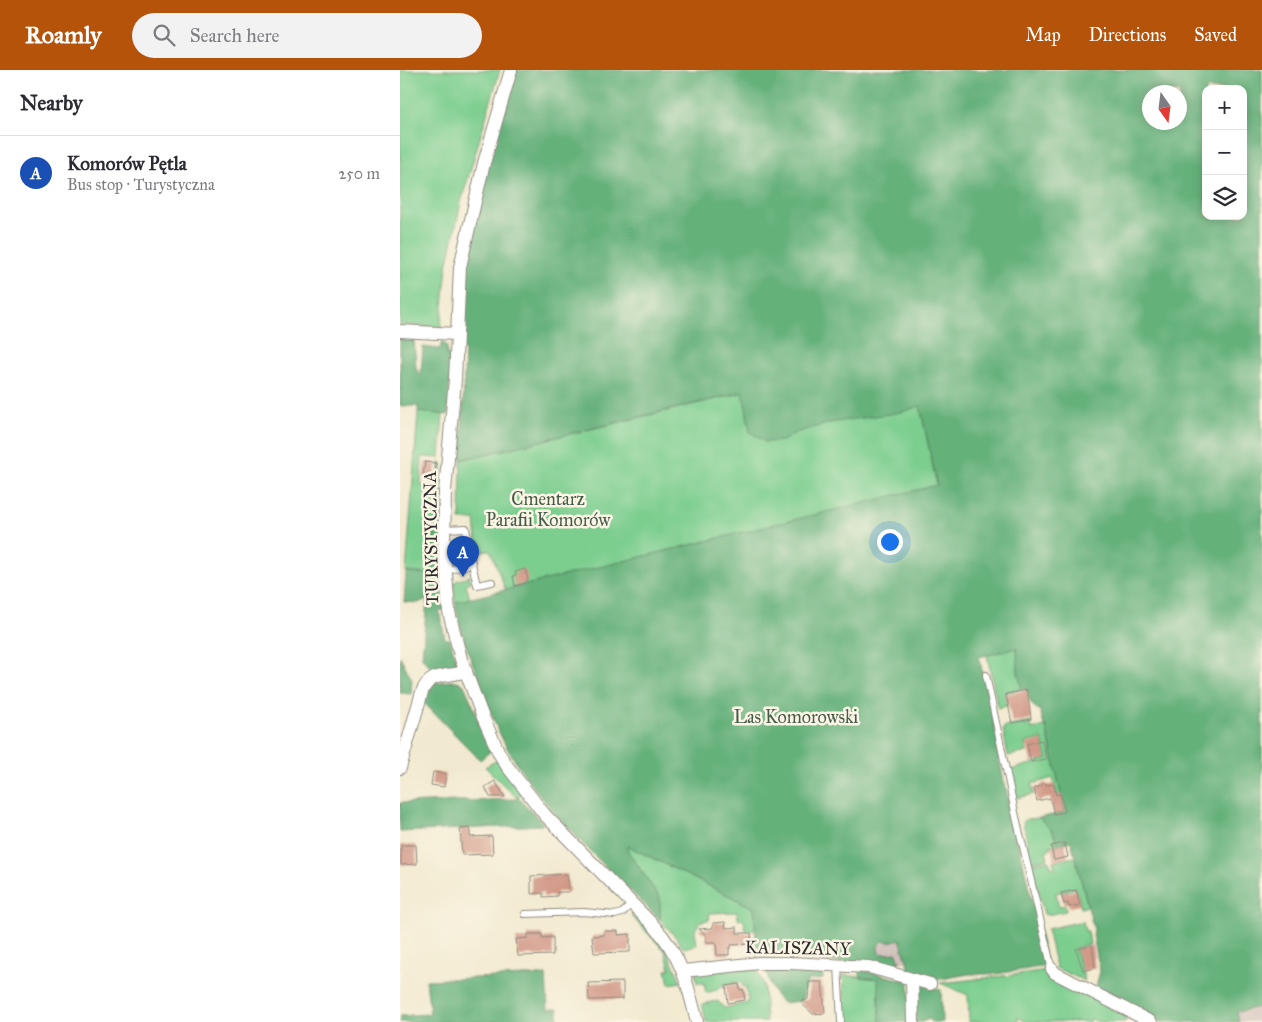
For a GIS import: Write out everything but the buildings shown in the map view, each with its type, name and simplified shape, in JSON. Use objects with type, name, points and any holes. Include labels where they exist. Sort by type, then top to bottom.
[{"type":"street","name":"TURYSTYCZNA","points":[[511,70],[484,163],[460,267],[455,379],[447,460],[444,529],[449,615],[453,633],[489,733],[503,760],[545,815],[667,941],[683,970],[697,1022]]},
{"type":"street","points":[[400,331],[456,334]]},
{"type":"street","points":[[400,768],[422,692],[428,681],[436,677],[466,671]]},
{"type":"street","name":"KALISZANY","points":[[683,970],[759,963],[838,965],[869,967],[930,984]]},
{"type":"street","points":[[1052,969],[1055,973],[1151,1022]]},
{"type":"street","points":[[912,979],[913,1022]]},
{"type":"lane","points":[[444,529],[466,528],[477,585],[492,582]]},
{"type":"lane","points":[[445,570],[472,564]]},
{"type":"lane","points":[[986,674],[1016,817],[1052,969]]},
{"type":"lane","points":[[525,914],[584,912],[615,915],[622,913],[632,904]]},
{"type":"lane","points":[[838,965],[841,1022]]},
{"type":"shaded area","points":[[896,925],[907,961],[883,966],[864,938]]},
{"type":"shaded area","points":[[1262,1006],[1262,1022],[1239,1022],[1237,1012]]},
{"type":"green space","points":[[400,70],[500,70],[461,202],[447,267],[441,327],[400,325]]},
{"type":"green space","name":"Las Komorowski","points":[[515,70],[1262,70],[1262,1006],[1237,1012],[1239,1022],[1162,1022],[1096,987],[1100,971],[1093,935],[1094,930],[1071,841],[1058,844],[1052,830],[1039,818],[1065,812],[1046,726],[1044,726],[1040,710],[1034,707],[1030,701],[1027,689],[1022,689],[1018,672],[1017,648],[979,657],[997,737],[998,755],[1047,966],[996,974],[969,974],[930,981],[909,975],[900,939],[889,942],[883,941],[878,946],[878,951],[882,954],[897,953],[900,962],[883,966],[757,955],[754,908],[628,846],[627,850],[660,898],[660,920],[577,838],[521,770],[506,746],[494,720],[467,648],[455,602],[937,485],[920,406],[902,412],[835,422],[793,434],[783,441],[765,442],[750,432],[743,392],[461,460],[465,350],[461,349],[465,268],[478,203]]},
{"type":"green space","points":[[400,338],[414,339],[416,368],[421,374],[423,347],[440,349],[442,341],[447,346],[447,355],[451,356],[448,415],[418,412],[418,406],[400,406]]},
{"type":"green space","name":"Cmentarz Parafii Komorów","points":[[909,353],[937,486],[506,591],[491,552],[489,550],[478,552],[475,520],[460,520],[461,460]]},
{"type":"green space","points":[[418,412],[443,413],[440,458],[422,457],[421,485],[438,487],[430,574],[406,572]]},
{"type":"green space","points":[[440,462],[442,463],[444,610],[439,611],[445,639],[450,639],[457,663],[453,670],[435,672],[422,657],[427,599],[418,603],[404,602],[406,572],[430,574]]},
{"type":"green space","points":[[467,576],[470,576],[471,582],[466,584],[470,599],[455,602],[454,584],[457,580],[467,578]]},
{"type":"green space","points":[[1017,648],[1018,672],[1022,689],[1004,693],[1007,706],[998,708],[987,655]]},
{"type":"green space","points":[[400,656],[412,680],[411,694],[400,693]]},
{"type":"green space","points":[[458,681],[464,685],[492,750],[480,760],[423,702],[433,683]]},
{"type":"green space","points":[[1031,722],[1032,729],[1046,726],[1061,794],[1057,795],[1053,778],[1032,784],[1034,794],[1017,798],[1011,770],[1047,759],[1042,739],[1025,743],[1027,752],[1008,756],[1003,730],[1004,727]]},
{"type":"green space","points":[[497,760],[522,794],[517,798],[485,767]]},
{"type":"green space","points":[[518,797],[543,823],[542,825],[400,832],[400,803],[516,799]]},
{"type":"green space","points":[[1039,818],[1052,830],[1058,844],[1050,846],[1050,850],[1046,851],[1048,858],[1031,862],[1023,822],[1027,819]]},
{"type":"green space","points":[[628,846],[754,908],[756,930],[745,930],[744,920],[738,919],[737,912],[710,913],[709,920],[701,921],[695,930],[697,945],[683,948],[660,920],[660,898],[627,850]]},
{"type":"green space","points":[[1075,857],[1088,906],[1081,908],[1076,888],[1056,893],[1059,906],[1065,905],[1066,911],[1044,914],[1031,864],[1048,860],[1052,868],[1055,868],[1053,861]]},
{"type":"green space","points":[[636,915],[667,950],[681,982],[669,984],[666,970],[670,969],[665,951],[631,916]]},
{"type":"green space","points":[[1083,921],[1085,931],[1088,931],[1090,944],[1075,948],[1085,981],[1056,968],[1047,929]]},
{"type":"green space","points":[[756,969],[764,985],[766,1022],[706,1022],[702,1004],[718,1001],[724,1008],[747,1003],[746,987],[743,987],[742,982],[723,985],[717,990],[706,993],[704,983],[697,983],[695,972]]},
{"type":"green space","points":[[767,969],[823,973],[823,979],[808,980],[801,1001],[783,1003],[772,988]]},
{"type":"green space","points":[[860,970],[909,981],[910,1022],[880,1022],[878,979],[860,977]]},
{"type":"green space","points":[[1047,970],[1049,976],[1128,1016],[1125,1022],[1098,1022],[1091,1019],[1089,1022],[1026,1022],[1018,1017],[1018,1022],[969,1022],[968,995],[940,983],[1012,975]]},
{"type":"green space","points":[[546,975],[548,1009],[558,1009],[558,1022],[400,1022],[400,1016],[430,1014],[426,980]]},
{"type":"green space","points":[[843,975],[878,979],[880,1022],[845,1022]]},
{"type":"green space","points":[[915,983],[941,990],[942,1022],[932,1022],[929,1019],[916,1022]]},
{"type":"place","name":"Komorów Pętla","points":[[463,577]]}]
